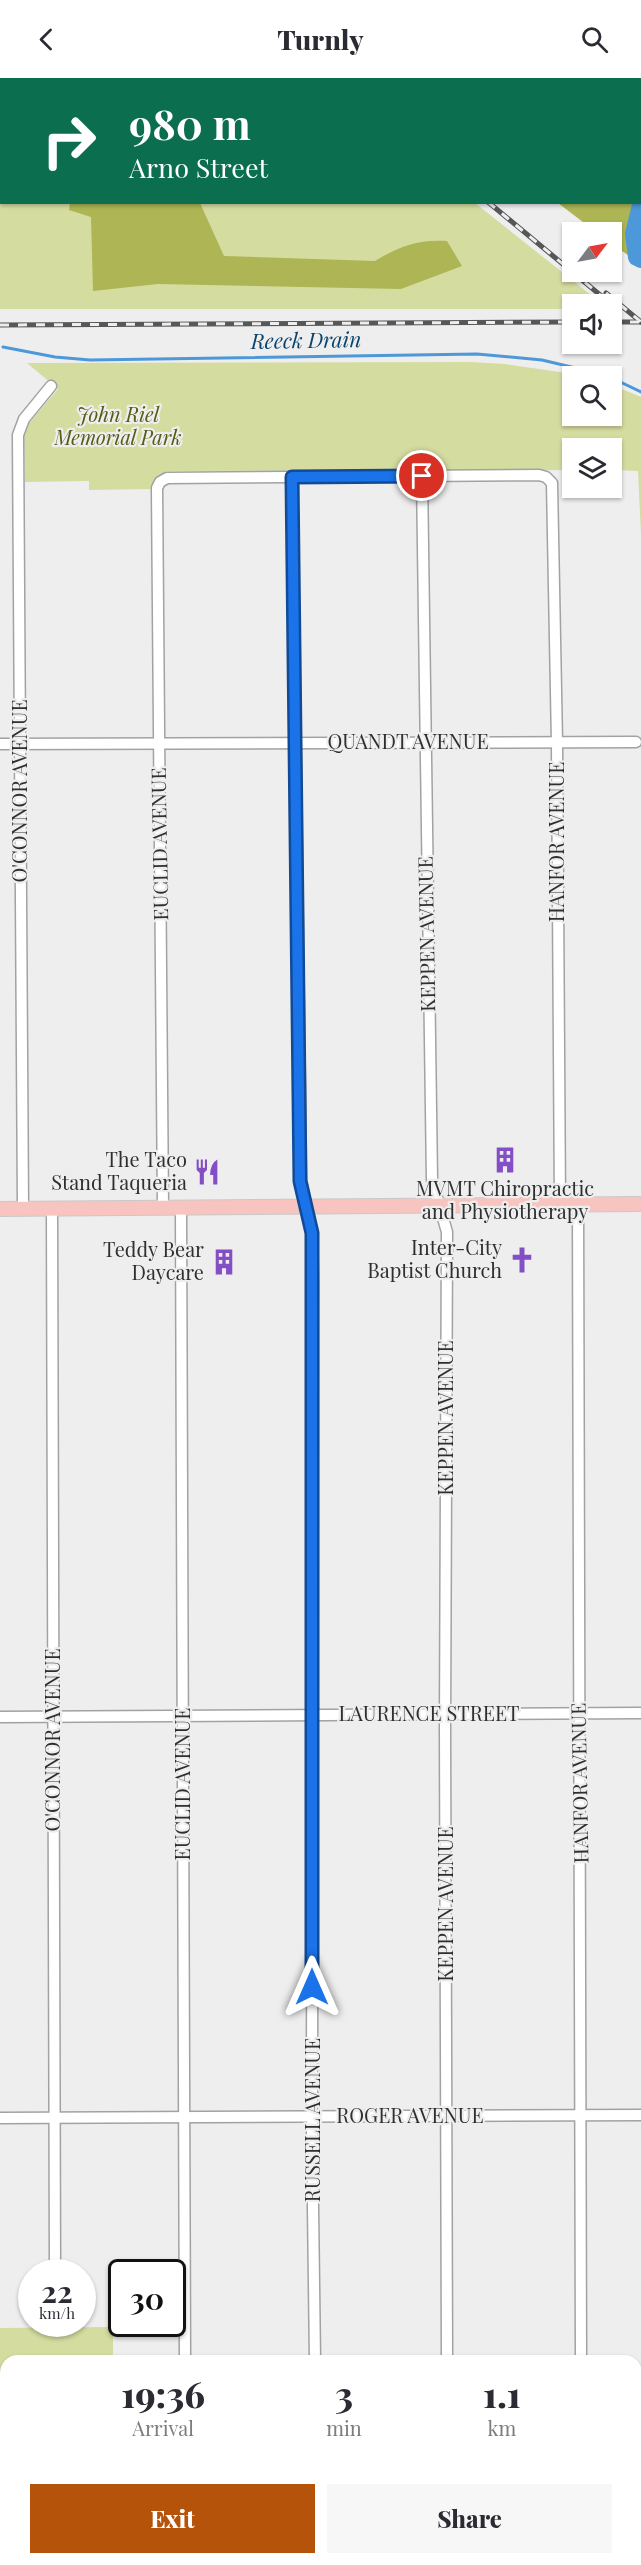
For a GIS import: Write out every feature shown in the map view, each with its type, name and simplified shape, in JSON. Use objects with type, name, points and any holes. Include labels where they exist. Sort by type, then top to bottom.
[{"type":"main road","points":[[0,1209],[641,1204]]},
{"type":"street","name":"O'CONNOR AVENUE","points":[[23,1208],[18,435],[24,419],[51,386]]},
{"type":"street","name":"HANFOR AVENUE","points":[[422,476],[539,475],[549,480],[553,486],[560,1205]]},
{"type":"street","points":[[292,477],[422,476]]},
{"type":"street","name":"KEPPEN AVENUE","points":[[422,476],[432,1180],[447,1232],[445,1714],[447,2355]]},
{"type":"street","name":"EUCLID AVENUE","points":[[164,1208],[157,488],[166,478],[292,477]]},
{"type":"street","name":"RUSSELL AVENUE","points":[[292,477],[300,1181],[312,1233],[313,1279],[312,2117],[315,2355]]},
{"type":"street","name":"QUANDT AVENUE","points":[[0,744],[636,742]]},
{"type":"street","name":"HANFOR AVENUE","points":[[578,1204],[581,2355]]},
{"type":"street","name":"O'CONNOR AVENUE","points":[[52,1208],[55,2259]]},
{"type":"street","name":"EUCLID AVENUE","points":[[181,1208],[185,2355]]},
{"type":"street","name":"LAURENCE STREET","points":[[0,1717],[641,1713]]},
{"type":"street","name":"ROGER AVENUE","points":[[0,2118],[641,2115]]},
{"type":"green space","points":[[0,204],[476,204],[562,272],[562,282],[575,282],[590,294],[562,294],[562,309],[0,309]]},
{"type":"green space","points":[[70,204],[200,204],[224,256],[375,261],[410,245],[427,241],[447,241],[462,266],[401,289],[158,284],[93,291],[91,217],[69,210]]},
{"type":"green space","points":[[559,204],[641,204],[641,257],[632,258],[622,251],[622,222],[583,222]]},
{"type":"green space","name":"John Riel Memorial Park","points":[[471,362],[505,364],[562,372],[562,426],[622,426],[622,389],[641,397],[641,534],[638,471],[622,470],[622,438],[562,438],[562,470],[167,471],[155,478],[151,489],[89,490],[89,481],[25,482],[24,433],[29,423],[58,389],[27,363]]},
{"type":"green space","points":[[96,2327],[108,2327],[108,2337],[113,2337],[113,2355],[0,2355],[0,2328],[18,2328],[18,2337],[96,2337]]},
{"type":"waterway","points":[[641,205],[634,234],[637,257],[641,259]]},
{"type":"waterway","name":"Reeck Drain","points":[[3,347],[55,357],[90,360],[477,354],[542,360],[567,366]]},
{"type":"waterway","name":"Reeck Drain","points":[[622,383],[641,392]]},
{"type":"railway","points":[[490,204],[599,294]]},
{"type":"railway","points":[[606,293],[641,322]]},
{"type":"railway","points":[[0,325],[562,322]]},
{"type":"railway","points":[[622,322],[641,322]]},
{"type":"place","name":"MVMT Chiropractic and Physiotherapy","points":[[505,1160]]},
{"type":"place","name":"The Taco Stand Taqueria","points":[[207,1172]]},
{"type":"place","name":"Inter-City Baptist Church","points":[[522,1260]]},
{"type":"place","name":"Teddy Bear Daycare","points":[[224,1262]]},
{"type":"route","points":[[312,1987],[312,1233],[300,1181],[292,477],[422,476]]}]
